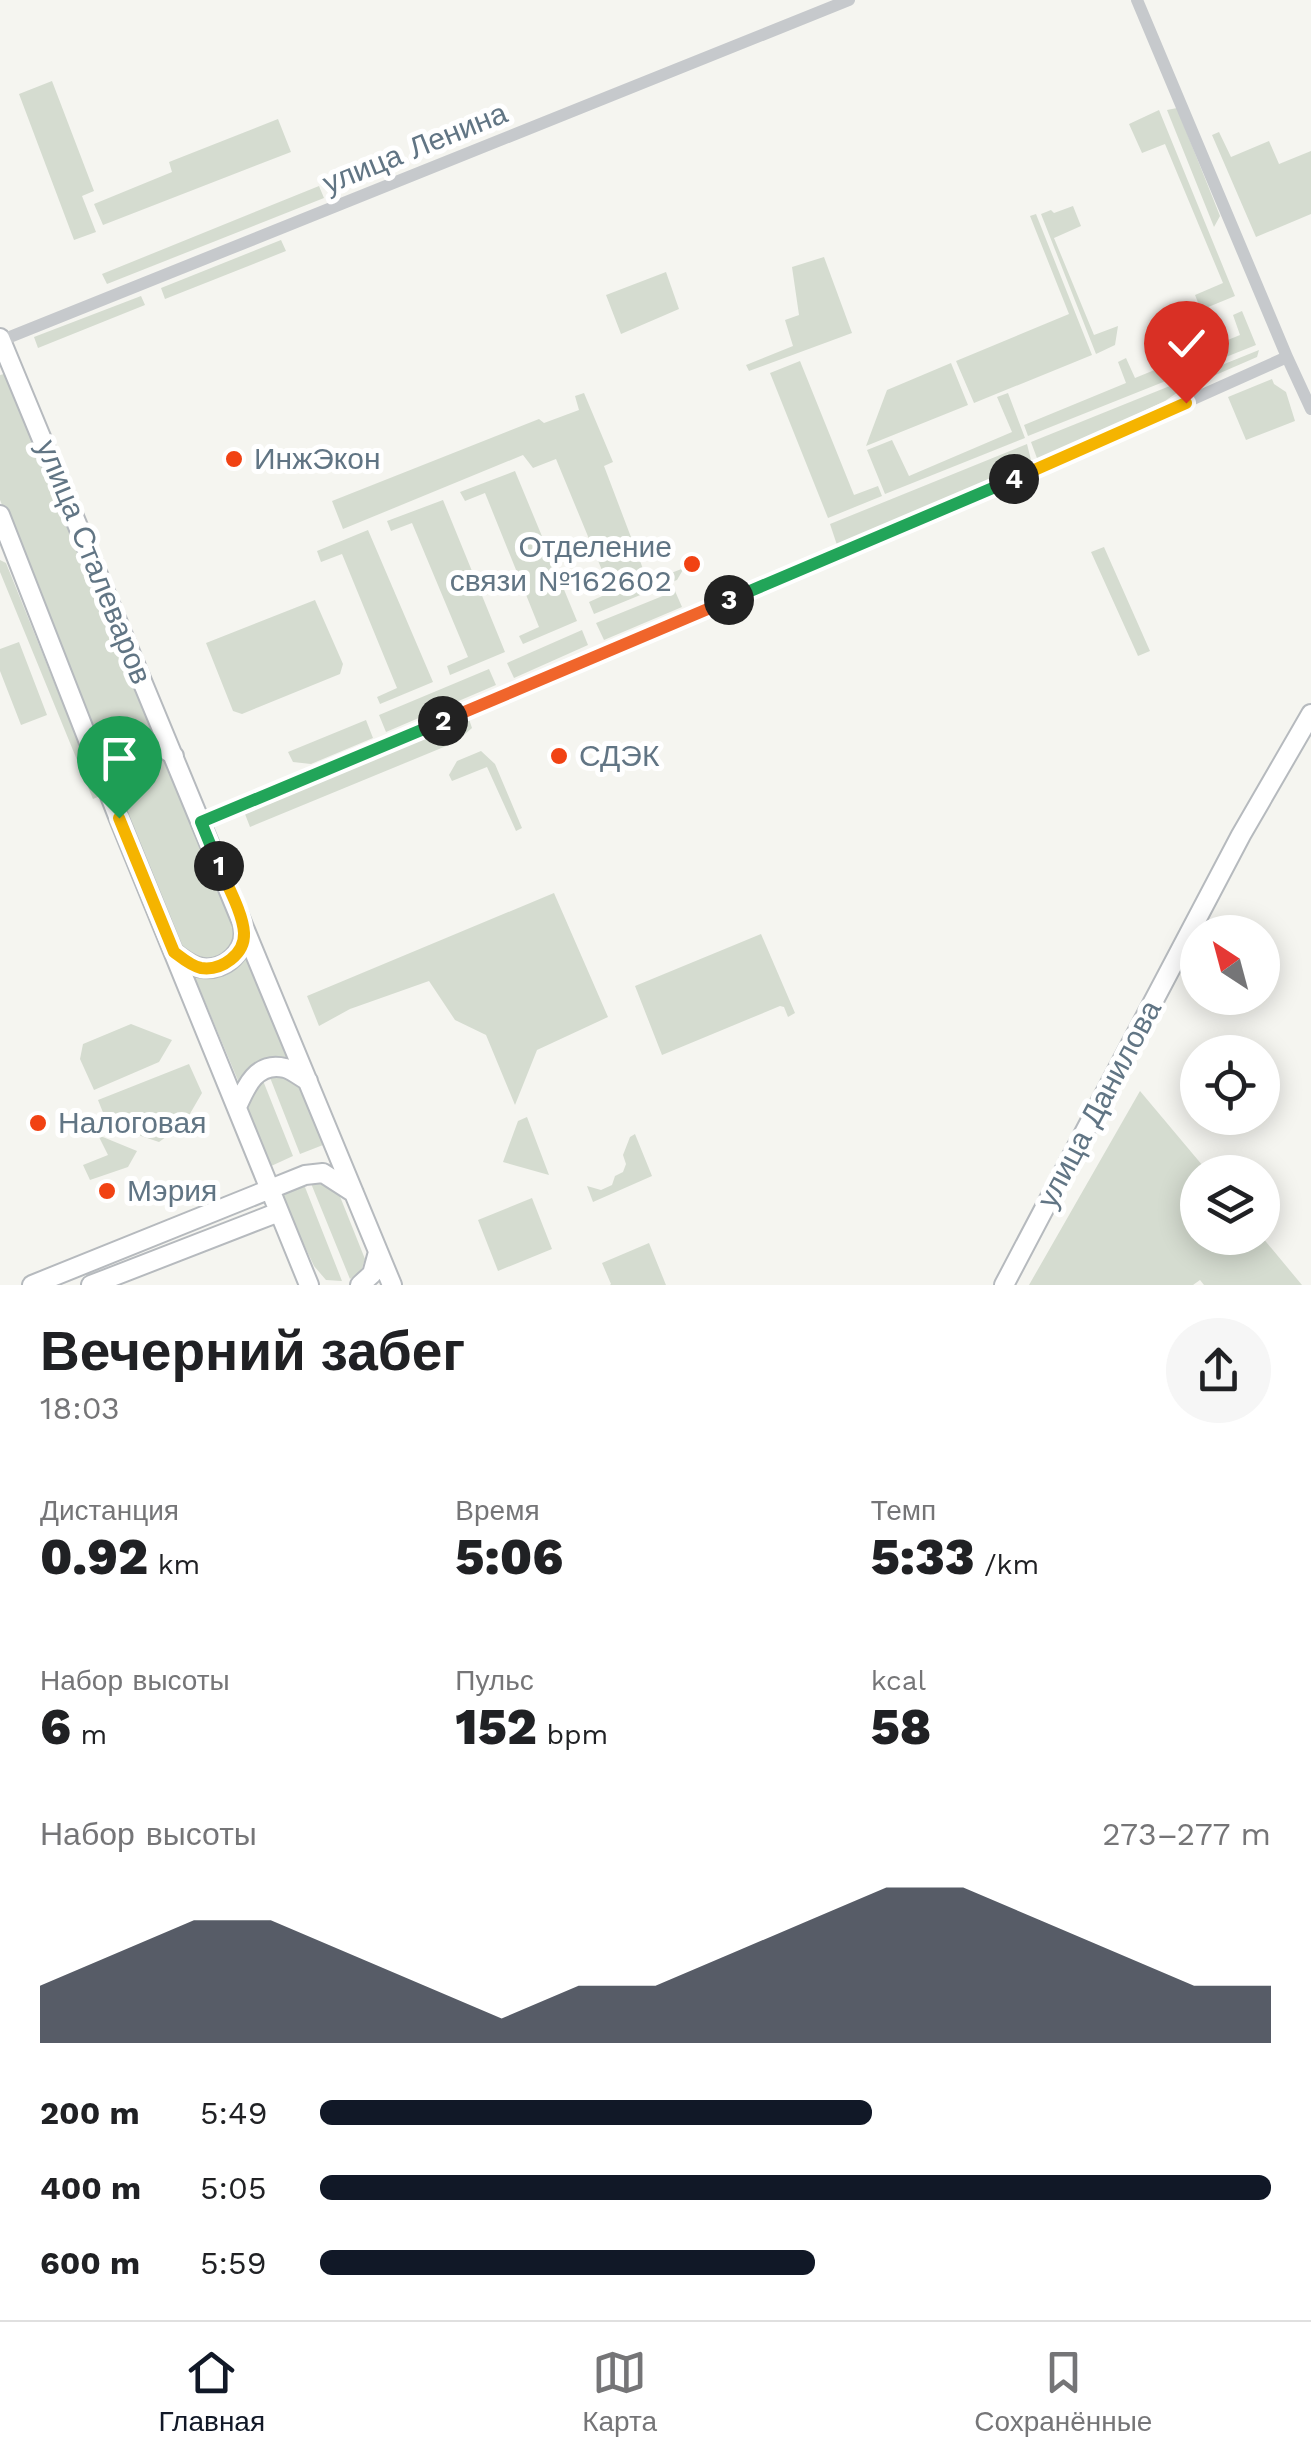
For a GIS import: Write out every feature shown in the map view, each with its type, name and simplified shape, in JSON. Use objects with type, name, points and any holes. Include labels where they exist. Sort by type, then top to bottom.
[{"type":"main road","name":"улица Сталеваров","points":[[1,340],[392,1285]]},
{"type":"main road","points":[[0,515],[278,1212],[311,1282]]},
{"type":"main road","name":"улица Данилова","points":[[1004,1285],[1230,855],[1311,714]]},
{"type":"main road","points":[[104,780],[106,762],[114,751],[130,743],[152,742],[174,756]]},
{"type":"main road","points":[[174,952],[202,968],[222,966],[239,951],[245,938],[243,923]]},
{"type":"main road","points":[[237,1107],[248,1082],[263,1070],[285,1068],[308,1081]]},
{"type":"main road","points":[[32,1285],[305,1175],[322,1173],[354,1194]]},
{"type":"main road","points":[[91,1285],[278,1212]]},
{"type":"main road","points":[[360,1285],[372,1274],[378,1252]]},
{"type":"street","name":"улица Ленина","points":[[1,340],[849,0]]},
{"type":"street","points":[[1137,0],[1311,409]]},
{"type":"street","points":[[201,822],[1056,461],[1287,357]]},
{"type":"shaded area","points":[[52,81],[94,191],[82,196],[96,232],[74,240],[19,94]]},
{"type":"shaded area","points":[[1177,108],[1220,216],[1214,227],[1167,110]]},
{"type":"shaded area","points":[[1159,110],[1235,296],[1201,310],[1195,295],[1223,283],[1165,144],[1142,153],[1129,124]]},
{"type":"shaded area","points":[[278,119],[291,152],[103,225],[94,204],[172,172],[169,162]]},
{"type":"shaded area","points":[[1219,132],[1231,157],[1269,141],[1279,164],[1311,151],[1311,214],[1256,237],[1212,135]]},
{"type":"shaded area","points":[[319,186],[324,198],[107,284],[102,274]]},
{"type":"shaded area","points":[[1073,206],[1081,226],[1054,238],[1094,335],[1118,326],[1115,345],[1096,354],[1041,214]]},
{"type":"shaded area","points":[[1036,214],[1092,355],[974,403],[956,361],[1069,314],[1030,216]]},
{"type":"shaded area","points":[[281,240],[286,251],[165,299],[161,288]]},
{"type":"shaded area","points":[[824,257],[852,333],[749,371],[746,365],[793,346],[785,320],[799,315],[792,267]]},
{"type":"shaded area","points":[[666,272],[679,309],[621,334],[606,295]]},
{"type":"shaded area","points":[[141,296],[145,305],[38,348],[34,337]]},
{"type":"shaded area","points":[[1242,311],[1256,345],[1028,436],[1024,425],[1126,383],[1118,362],[1126,358],[1135,378],[1240,335],[1233,315]]},
{"type":"shaded area","points":[[1259,350],[1257,357],[1038,461],[1031,442]]},
{"type":"shaded area","points":[[800,361],[854,495],[878,486],[882,496],[828,518],[770,373]]},
{"type":"shaded area","points":[[951,363],[968,405],[866,446],[887,390]]},
{"type":"shaded area","points":[[4,374],[17,394],[153,733],[108,738],[94,732],[0,500],[0,375]]},
{"type":"shaded area","points":[[1272,379],[1286,392],[1295,421],[1246,440],[1228,397]]},
{"type":"shaded area","points":[[584,393],[613,462],[604,466],[648,582],[684,568],[677,580],[594,614],[589,602],[611,592],[556,459],[533,468],[523,455],[343,529],[332,501],[539,419],[544,423],[579,410],[575,396]]},
{"type":"shaded area","points":[[1008,393],[1025,438],[885,494],[867,450],[892,440],[909,476],[1012,432],[997,397]]},
{"type":"shaded area","points":[[1027,444],[1032,464],[837,545],[830,524]]},
{"type":"shaded area","points":[[515,471],[577,621],[523,644],[519,636],[539,627],[485,493],[465,501],[460,492]]},
{"type":"shaded area","points":[[443,500],[505,652],[450,675],[447,666],[468,657],[412,523],[391,531],[387,521]]},
{"type":"shaded area","points":[[368,530],[433,682],[380,704],[377,697],[397,688],[342,554],[321,562],[317,551]]},
{"type":"shaded area","points":[[1104,547],[1150,651],[1138,656],[1091,552]]},
{"type":"shaded area","points":[[0,560],[6,563],[100,796],[93,799],[0,572]]},
{"type":"shaded area","points":[[675,591],[682,607],[604,640],[596,623]]},
{"type":"shaded area","points":[[315,600],[343,664],[340,674],[242,714],[233,711],[206,643]]},
{"type":"shaded area","points":[[582,630],[588,645],[514,678],[507,663]]},
{"type":"shaded area","points":[[19,642],[47,715],[21,725],[0,671],[0,649]]},
{"type":"shaded area","points":[[489,669],[496,685],[386,732],[379,715]]},
{"type":"shaded area","points":[[469,719],[472,728],[456,742],[250,827],[245,814]]},
{"type":"shaded area","points":[[366,720],[373,738],[311,764],[293,762],[288,752]]},
{"type":"shaded area","points":[[145,750],[171,764],[237,925],[230,947],[218,958],[203,960],[181,950],[111,778],[124,759]]},
{"type":"shaded area","points":[[481,751],[495,764],[522,828],[516,831],[487,767],[452,781],[449,775],[457,761]]},
{"type":"shaded area","points":[[554,893],[608,1017],[537,1050],[515,1105],[486,1035],[455,1020],[429,981],[350,1009],[319,1026],[307,996]]},
{"type":"shaded area","points":[[761,934],[795,1013],[788,1017],[780,1006],[662,1055],[635,986]]},
{"type":"shaded area","points":[[249,954],[293,1060],[280,1060],[239,1083],[195,978],[226,975]]},
{"type":"shaded area","points":[[131,1024],[172,1040],[159,1062],[94,1090],[80,1059],[83,1044]]},
{"type":"shaded area","points":[[189,1064],[202,1093],[184,1124],[159,1142],[108,1125],[98,1100]]},
{"type":"shaded area","points":[[269,1075],[287,1078],[301,1088],[323,1145],[300,1154]]},
{"type":"shaded area","points":[[262,1078],[293,1156],[269,1167],[244,1105]]},
{"type":"shaded area","points":[[1140,1091],[1194,1155],[1180,1155],[1180,1255],[1277,1255],[1302,1285],[1204,1285],[1200,1280],[1193,1285],[1029,1285]]},
{"type":"shaded area","points":[[527,1117],[549,1175],[503,1162],[518,1121]]},
{"type":"shaded area","points":[[635,1134],[652,1176],[593,1202],[587,1186],[601,1190],[612,1185],[615,1176],[623,1172],[623,1155]]},
{"type":"shaded area","points":[[98,1135],[137,1151],[128,1167],[90,1180],[83,1165],[108,1155]]},
{"type":"shaded area","points":[[310,1181],[327,1181],[339,1194],[365,1259],[361,1271],[350,1279]]},
{"type":"shaded area","points":[[303,1182],[342,1281],[326,1280],[314,1266],[279,1192]]},
{"type":"shaded area","points":[[532,1198],[552,1249],[498,1271],[478,1220]]},
{"type":"shaded area","points":[[649,1243],[666,1285],[610,1285],[602,1263]]},
{"type":"place","name":"ИнжЭкон","points":[[234,459]]},
{"type":"place","name":"Отделение связи №162602","points":[[692,564]]},
{"type":"place","name":"СДЭК","points":[[559,756]]},
{"type":"place","name":"Налоговая","points":[[38,1123]]},
{"type":"place","name":"Мэрия","points":[[107,1191]]},
{"type":"route","points":[[119,818],[174,952],[202,968],[222,966],[239,951],[245,938],[243,923],[201,822],[1186,403]]}]
